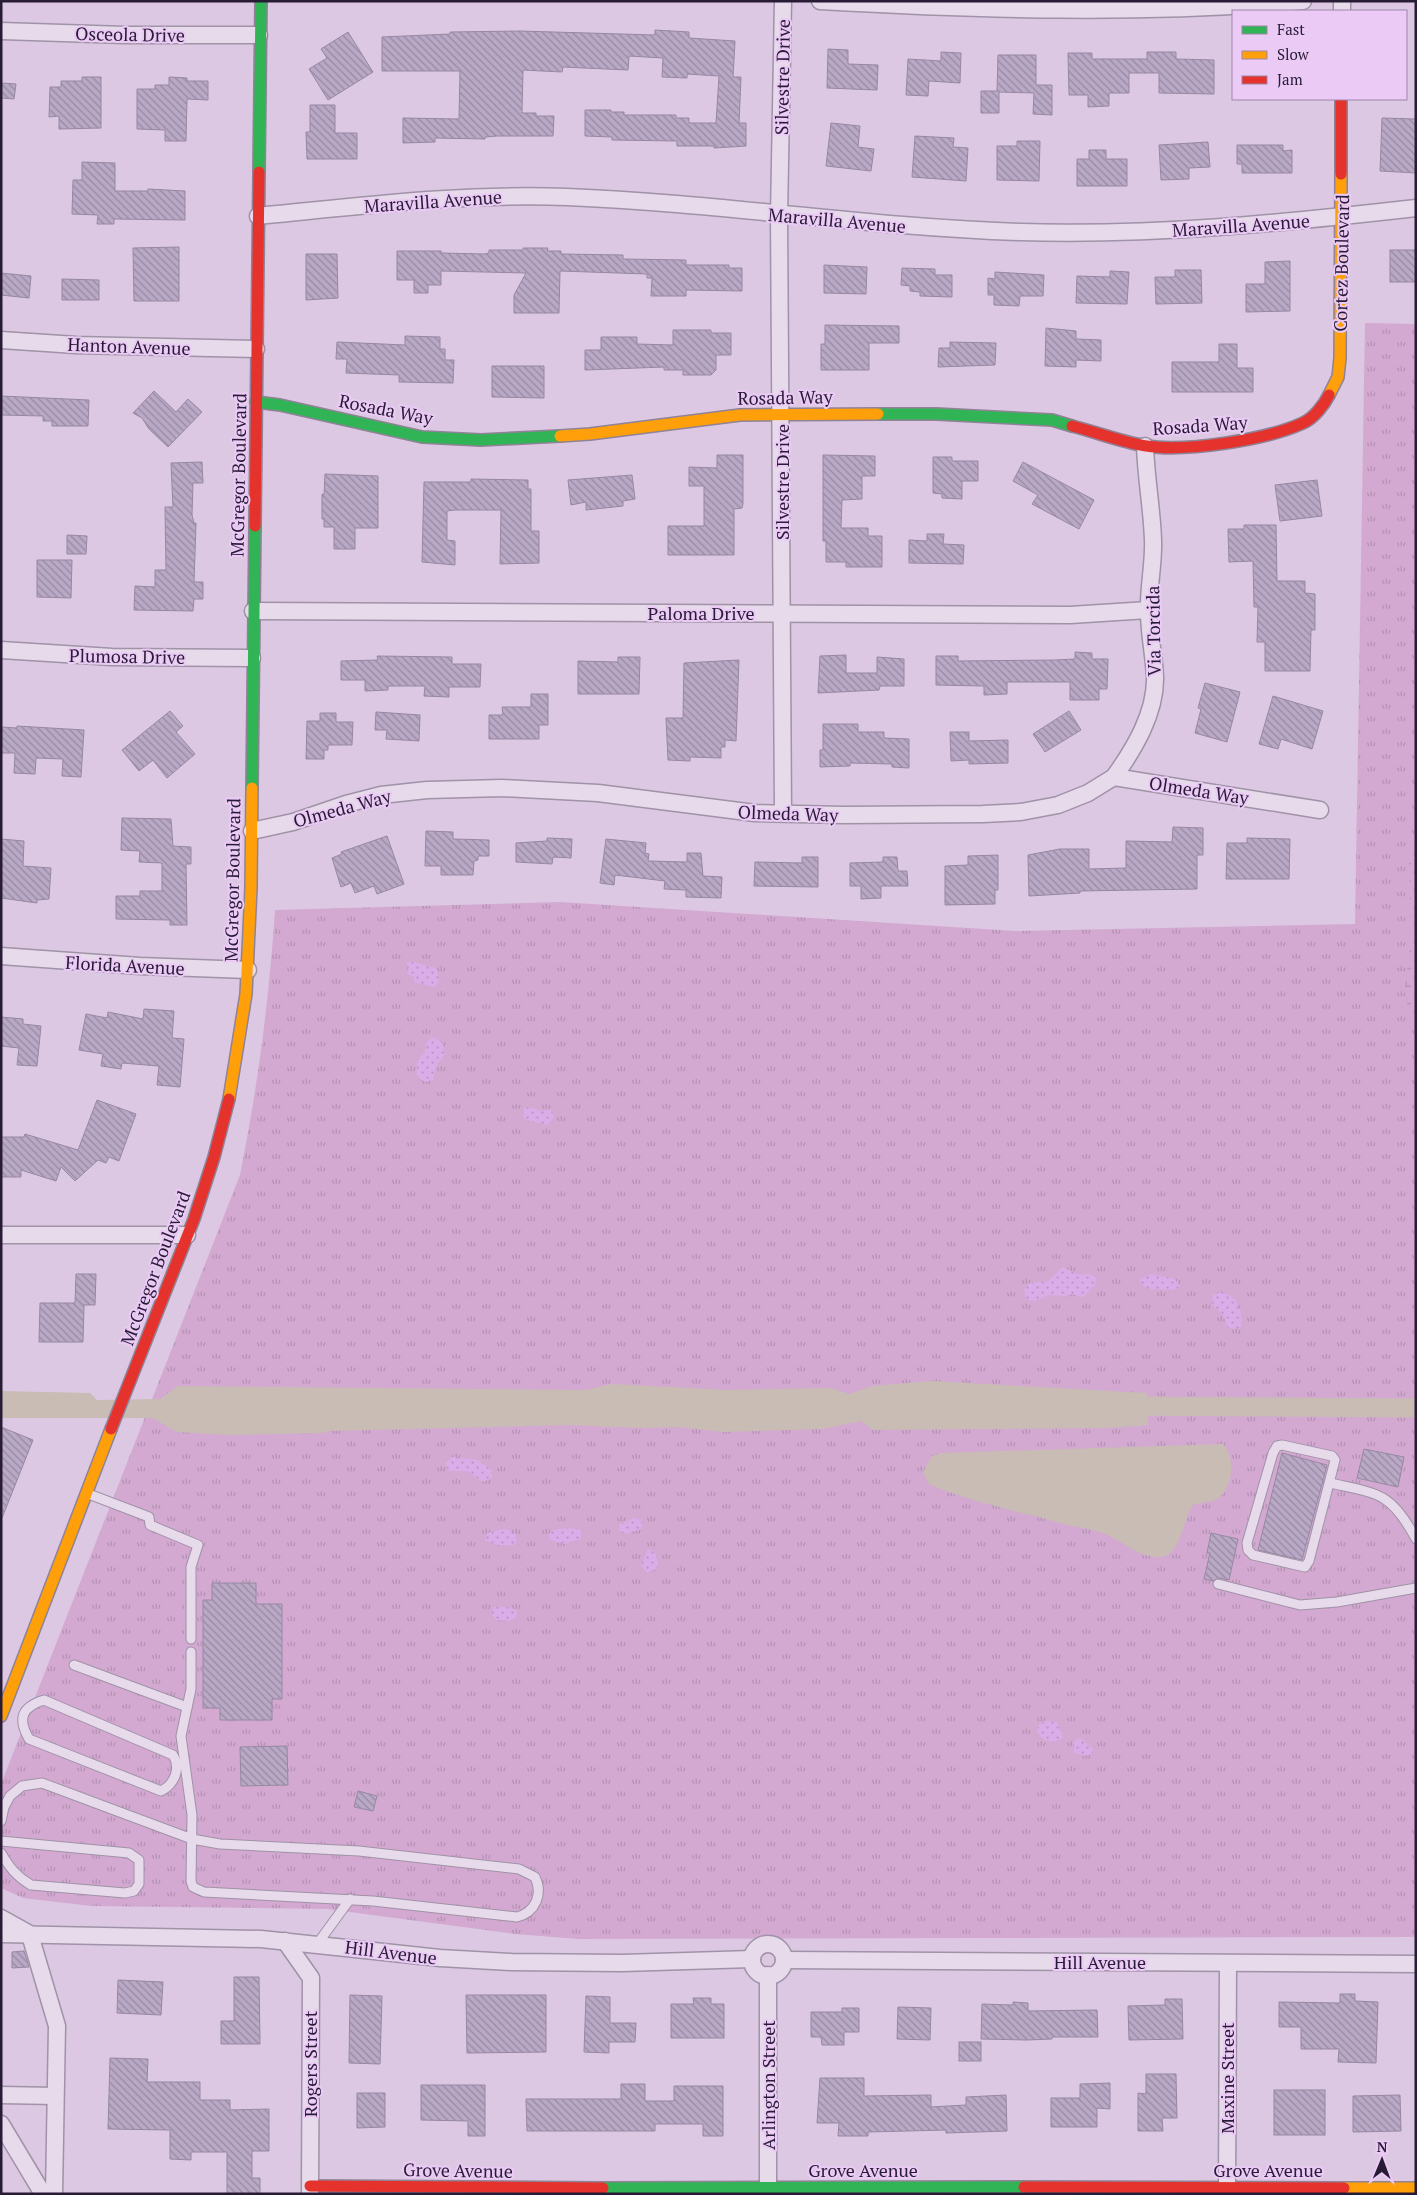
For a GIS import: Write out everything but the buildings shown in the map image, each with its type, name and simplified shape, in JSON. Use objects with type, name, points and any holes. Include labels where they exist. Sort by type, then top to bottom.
[{"type":"street","name":"McGregor Boulevard","points":[[12,1711],[9,1672],[86,1493],[186,1235],[214,1157],[228,1104],[248,970],[252,831],[252,658],[261,1]]},
{"type":"street","name":"Silvestre Drive","points":[[783,813],[780,215],[784,1]]},
{"type":"street","points":[[820,1],[999,8],[1110,9],[1258,5],[1303,1]]},
{"type":"street","name":"Osceola Drive","points":[[1,31],[260,35]]},
{"type":"street","name":"Cortez Boulevard","points":[[1310,418],[1325,404],[1338,377],[1340,358],[1342,100]]},
{"type":"street","name":"Maravilla Avenue","points":[[258,216],[388,203],[480,197],[564,196],[638,201],[912,227],[1023,232],[1176,231],[1342,217],[1416,208]]},
{"type":"street","name":"Hanton Avenue","points":[[1,340],[76,345],[256,349]]},
{"type":"street","name":"Rosada Way","points":[[256,402],[280,405],[422,436],[481,440],[580,435],[715,418],[782,413],[936,414],[1052,420],[1145,446],[1193,446],[1256,439],[1281,432],[1310,418]]},
{"type":"street","name":"Via Torcida","points":[[1114,777],[1131,753],[1152,702],[1155,677],[1148,610],[1153,539],[1146,478],[1145,446]]},
{"type":"street","name":"Paloma Drive","points":[[254,611],[1070,615],[1148,610]]},
{"type":"street","name":"Plumosa Drive","points":[[1,650],[112,657],[252,658]]},
{"type":"street","name":"Olmeda Way","points":[[252,831],[294,822],[346,804],[381,795],[426,790],[502,788],[598,793],[718,810],[844,815],[1021,812],[1058,805],[1088,793],[1114,777],[1320,810]]},
{"type":"street","name":"Florida Avenue","points":[[1,956],[140,966],[248,970]]},
{"type":"street","points":[[1,1235],[186,1235]]},
{"type":"street","name":"Hill Avenue","points":[[1,1918],[30,1934]]},
{"type":"street","name":"Hill Avenue","points":[[1,1934],[261,1939],[440,1958],[511,1962],[622,1963],[752,1959]]},
{"type":"street","points":[[30,1934],[57,2026],[54,2194]]},
{"type":"street","name":"Rogers Street","points":[[286,1941],[311,1978],[310,2190]]},
{"type":"street","points":[[769,1944],[780,1949],[784,1960],[779,1971],[768,1976],[757,1970],[752,1959],[757,1948],[769,1944]]},
{"type":"street","name":"Hill Avenue","points":[[784,1960],[1416,1964]]},
{"type":"street","name":"Maxine Street","points":[[1227,2191],[1228,1963]]},
{"type":"street","name":"Arlington Street","points":[[768,1976],[768,2190]]},
{"type":"street","points":[[1,2095],[55,2096]]},
{"type":"street","points":[[1,2124],[43,2194]]},
{"type":"street","name":"Grove Avenue","points":[[310,2190],[1227,2191],[1416,2188]]},
{"type":"lane","points":[[1282,1444],[1332,1456],[1335,1460],[1330,1483],[1309,1561],[1305,1567],[1253,1555],[1248,1550],[1248,1543],[1276,1446],[1282,1444]]},
{"type":"lane","points":[[1330,1483],[1373,1493],[1392,1502],[1416,1539]]},
{"type":"lane","points":[[86,1493],[149,1517],[150,1525],[198,1545],[191,1568],[191,1639]]},
{"type":"lane","points":[[1218,1584],[1300,1605],[1336,1602],[1416,1588]]},
{"type":"lane","points":[[1,1821],[4,1807],[10,1796],[22,1786],[42,1783],[192,1839],[220,1844],[359,1851],[519,1869],[535,1877],[539,1892],[537,1901],[526,1915],[517,1916],[350,1899],[198,1890],[193,1887],[191,1881],[192,1839],[192,1815],[181,1736],[191,1689],[191,1652]]},
{"type":"lane","points":[[74,1665],[187,1707]]},
{"type":"lane","points":[[44,1700],[173,1754],[177,1762],[174,1776],[170,1784],[161,1791],[29,1739],[22,1722],[12,1711],[44,1700]]},
{"type":"lane","points":[[174,1776],[187,1780]]},
{"type":"lane","points":[[1,1840],[129,1853],[139,1860],[139,1884],[134,1891],[125,1893],[31,1885],[20,1878],[8,1865],[1,1853]]},
{"type":"lane","points":[[318,1944],[350,1899]]},
{"type":"green space","points":[[1365,323],[1416,324],[1416,1937],[578,1939],[515,1934],[327,1909],[91,1906],[23,1898],[1,1888],[1,1784],[240,1175],[262,1043],[270,977],[275,910],[560,902],[1015,931],[1355,924]]},
{"type":"green space","points":[[1416,850],[1416,1032],[1408,1012],[1405,985],[1411,940],[1409,863],[1410,855]]},
{"type":"sand","points":[[411,961],[437,969],[439,979],[436,986],[433,987],[414,982],[414,977],[408,974],[407,963]]},
{"type":"sand","points":[[432,1037],[443,1043],[444,1056],[436,1065],[433,1080],[425,1082],[418,1077],[417,1064],[420,1057],[425,1053],[426,1043]]},
{"type":"sand","points":[[527,1107],[542,1111],[551,1110],[554,1117],[548,1125],[529,1121],[523,1117],[524,1109]]},
{"type":"sand","points":[[1062,1268],[1077,1274],[1093,1276],[1096,1278],[1095,1285],[1083,1297],[1072,1294],[1067,1296],[1048,1295],[1034,1302],[1026,1299],[1024,1290],[1029,1283],[1048,1281]]},
{"type":"sand","points":[[1151,1274],[1175,1279],[1180,1287],[1173,1290],[1147,1289],[1140,1283],[1140,1279]]},
{"type":"sand","points":[[1222,1292],[1238,1304],[1242,1319],[1242,1325],[1239,1329],[1228,1328],[1223,1315],[1212,1304],[1213,1295]]},
{"type":"sand","points":[[453,1457],[477,1460],[492,1470],[492,1478],[483,1482],[467,1471],[449,1471],[445,1463]]},
{"type":"sand","points":[[636,1517],[643,1522],[641,1529],[626,1534],[619,1531],[620,1524]]},
{"type":"sand","points":[[569,1528],[581,1530],[581,1539],[564,1544],[550,1540],[549,1534],[552,1530]]},
{"type":"sand","points":[[505,1529],[515,1534],[517,1540],[514,1545],[502,1546],[485,1541],[487,1533]]},
{"type":"sand","points":[[648,1549],[655,1554],[658,1563],[656,1569],[647,1573],[641,1565]]},
{"type":"sand","points":[[494,1607],[508,1607],[516,1610],[517,1616],[510,1621],[496,1620],[491,1613]]},
{"type":"sand","points":[[1046,1721],[1057,1722],[1063,1738],[1053,1742],[1043,1739],[1037,1731],[1038,1725]]},
{"type":"sand","points":[[1080,1738],[1093,1749],[1092,1754],[1083,1756],[1074,1752],[1074,1741]]},
{"type":"shaded area","points":[[930,1381],[1147,1393],[1148,1425],[1108,1428],[873,1430],[861,1421],[822,1429],[723,1432],[679,1427],[641,1428],[570,1425],[230,1435],[176,1432],[153,1418],[1,1418],[1,1391],[90,1393],[97,1400],[160,1399],[178,1386],[586,1390],[611,1384],[727,1390],[831,1388],[849,1394],[873,1386]]},
{"type":"shaded area","points":[[1223,1444],[1230,1457],[1231,1464],[1227,1488],[1217,1499],[1193,1505],[1174,1548],[1165,1556],[1157,1557],[1142,1554],[1101,1532],[998,1507],[946,1491],[929,1484],[923,1472],[932,1456],[942,1453]]},
{"type":"waterway","points":[[1122,1406],[1416,1408]]},
{"type":"traffic: fast","points":[[259,172],[261,1]]},
{"type":"traffic: fast","points":[[256,402],[280,405],[422,437],[481,440],[560,436]]},
{"type":"traffic: fast","points":[[878,414],[936,414],[1052,420],[1072,426]]},
{"type":"traffic: fast","points":[[252,788],[255,526]]},
{"type":"traffic: fast","points":[[603,2188],[1024,2187]]},
{"type":"traffic: slow","points":[[1329,395],[1338,377],[1340,358],[1341,174]]},
{"type":"traffic: slow","points":[[560,436],[740,415],[878,414]]},
{"type":"traffic: slow","points":[[229,1099],[246,994],[251,888],[252,788]]},
{"type":"traffic: slow","points":[[1,1716],[111,1429]]},
{"type":"traffic: slow","points":[[1344,2188],[1416,2188]]},
{"type":"traffic: jam","points":[[1341,100],[1341,174]]},
{"type":"traffic: jam","points":[[255,526],[259,172]]},
{"type":"traffic: jam","points":[[1072,426],[1146,446],[1203,446],[1268,435],[1303,423],[1318,411],[1329,395]]},
{"type":"traffic: jam","points":[[111,1429],[194,1219],[214,1157],[229,1099]]},
{"type":"traffic: jam","points":[[310,2186],[603,2188]]},
{"type":"traffic: jam","points":[[1024,2187],[1344,2188]]}]
